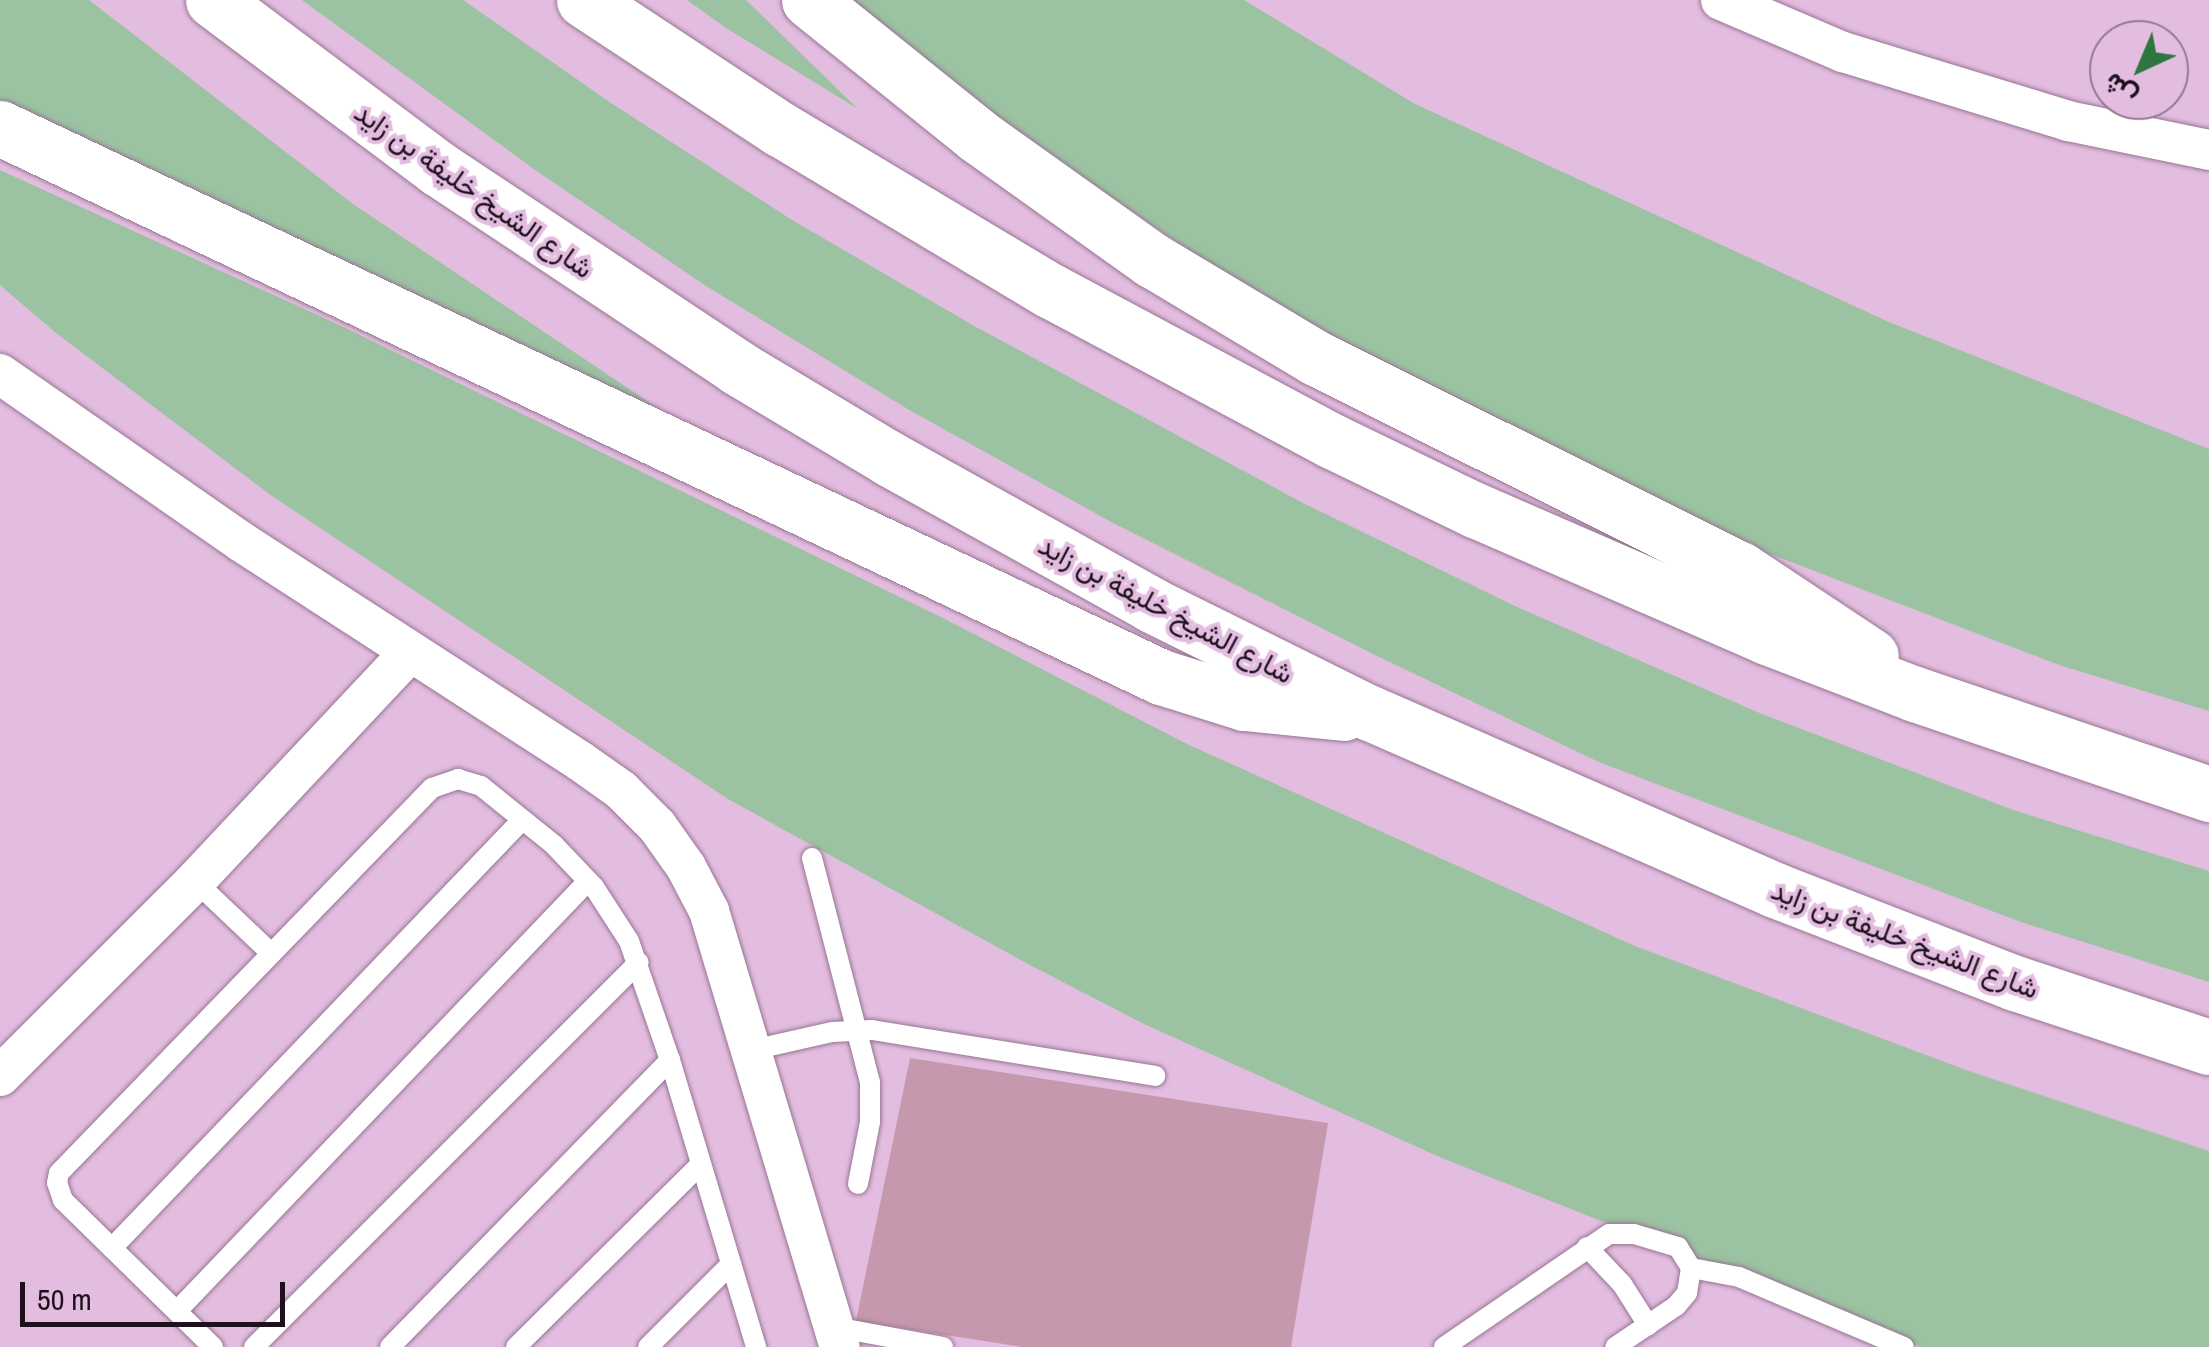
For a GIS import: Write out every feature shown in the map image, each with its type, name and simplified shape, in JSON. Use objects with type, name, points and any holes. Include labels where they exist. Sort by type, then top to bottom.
[{"type":"highway","name":"شارع الشيخ خليفة بن زايد","points":[[212,0],[439,169],[738,368],[1060,555],[1370,713],[1894,938],[2209,1047]]},
{"type":"highway","points":[[584,0],[1051,292],[1244,396],[1457,502],[1620,575],[1915,694],[2209,794]]},
{"type":"highway","points":[[809,0],[978,136],[1152,260],[1316,358],[1740,569],[1832,627],[1915,694]]},
{"type":"highway","points":[[0,128],[1161,677],[1244,703],[1328,714],[1370,713]]},
{"type":"street","points":[[1721,0],[1842,52],[2068,121],[2209,150]]},
{"type":"street","points":[[0,374],[152,482],[580,761],[621,790],[657,826],[686,866],[709,911],[748,1052],[837,1337]]},
{"type":"street","points":[[0,1076],[195,881],[410,652]]},
{"type":"lane","points":[[213,1347],[64,1200],[57,1183],[59,1172],[440,783],[470,780],[522,820],[588,881],[611,911],[638,962],[756,1347]]},
{"type":"lane","points":[[112,1248],[522,820]]},
{"type":"lane","points":[[812,858],[858,1029],[871,1102],[858,1184]]},
{"type":"lane","points":[[195,881],[271,953]]},
{"type":"lane","points":[[177,1312],[588,881]]},
{"type":"lane","points":[[254,1347],[638,962]]},
{"type":"lane","points":[[748,1052],[858,1029],[1154,1076]]},
{"type":"lane","points":[[390,1347],[670,1060]]},
{"type":"lane","points":[[516,1347],[701,1164]]},
{"type":"lane","points":[[1444,1347],[1610,1234],[1634,1234],[1678,1247],[1692,1268],[1690,1285],[1682,1300],[1615,1347]]},
{"type":"lane","points":[[1587,1247],[1622,1284],[1648,1325]]},
{"type":"lane","points":[[648,1347],[731,1264]]},
{"type":"lane","points":[[1692,1268],[1739,1277],[1904,1347]]},
{"type":"lane","points":[[837,1337],[943,1347]]},
{"type":"green space","points":[[0,0],[89,0],[353,204],[695,433],[0,102]]},
{"type":"green space","points":[[302,0],[463,0],[611,103],[792,220],[976,327],[1303,503],[1515,606],[1762,714],[2016,811],[2209,871],[2209,982],[2021,922],[1601,763],[1115,524],[911,411],[706,286],[538,172]]},
{"type":"green space","points":[[687,0],[746,0],[858,109],[726,28]]},
{"type":"green space","points":[[848,0],[1244,0],[1415,104],[1889,322],[2209,449],[2209,711],[2059,665],[1760,550],[1375,359],[1237,282],[1058,162]]},
{"type":"green space","points":[[0,170],[337,324],[943,618],[1187,744],[1635,946],[1966,1070],[2209,1151],[2209,1347],[1921,1347],[1444,1159],[1144,1024],[1026,963],[728,799],[272,496],[56,333],[0,285]]},
{"type":"building","points":[[910,1058],[1328,1123],[1291,1347],[1022,1347],[856,1321]]}]
